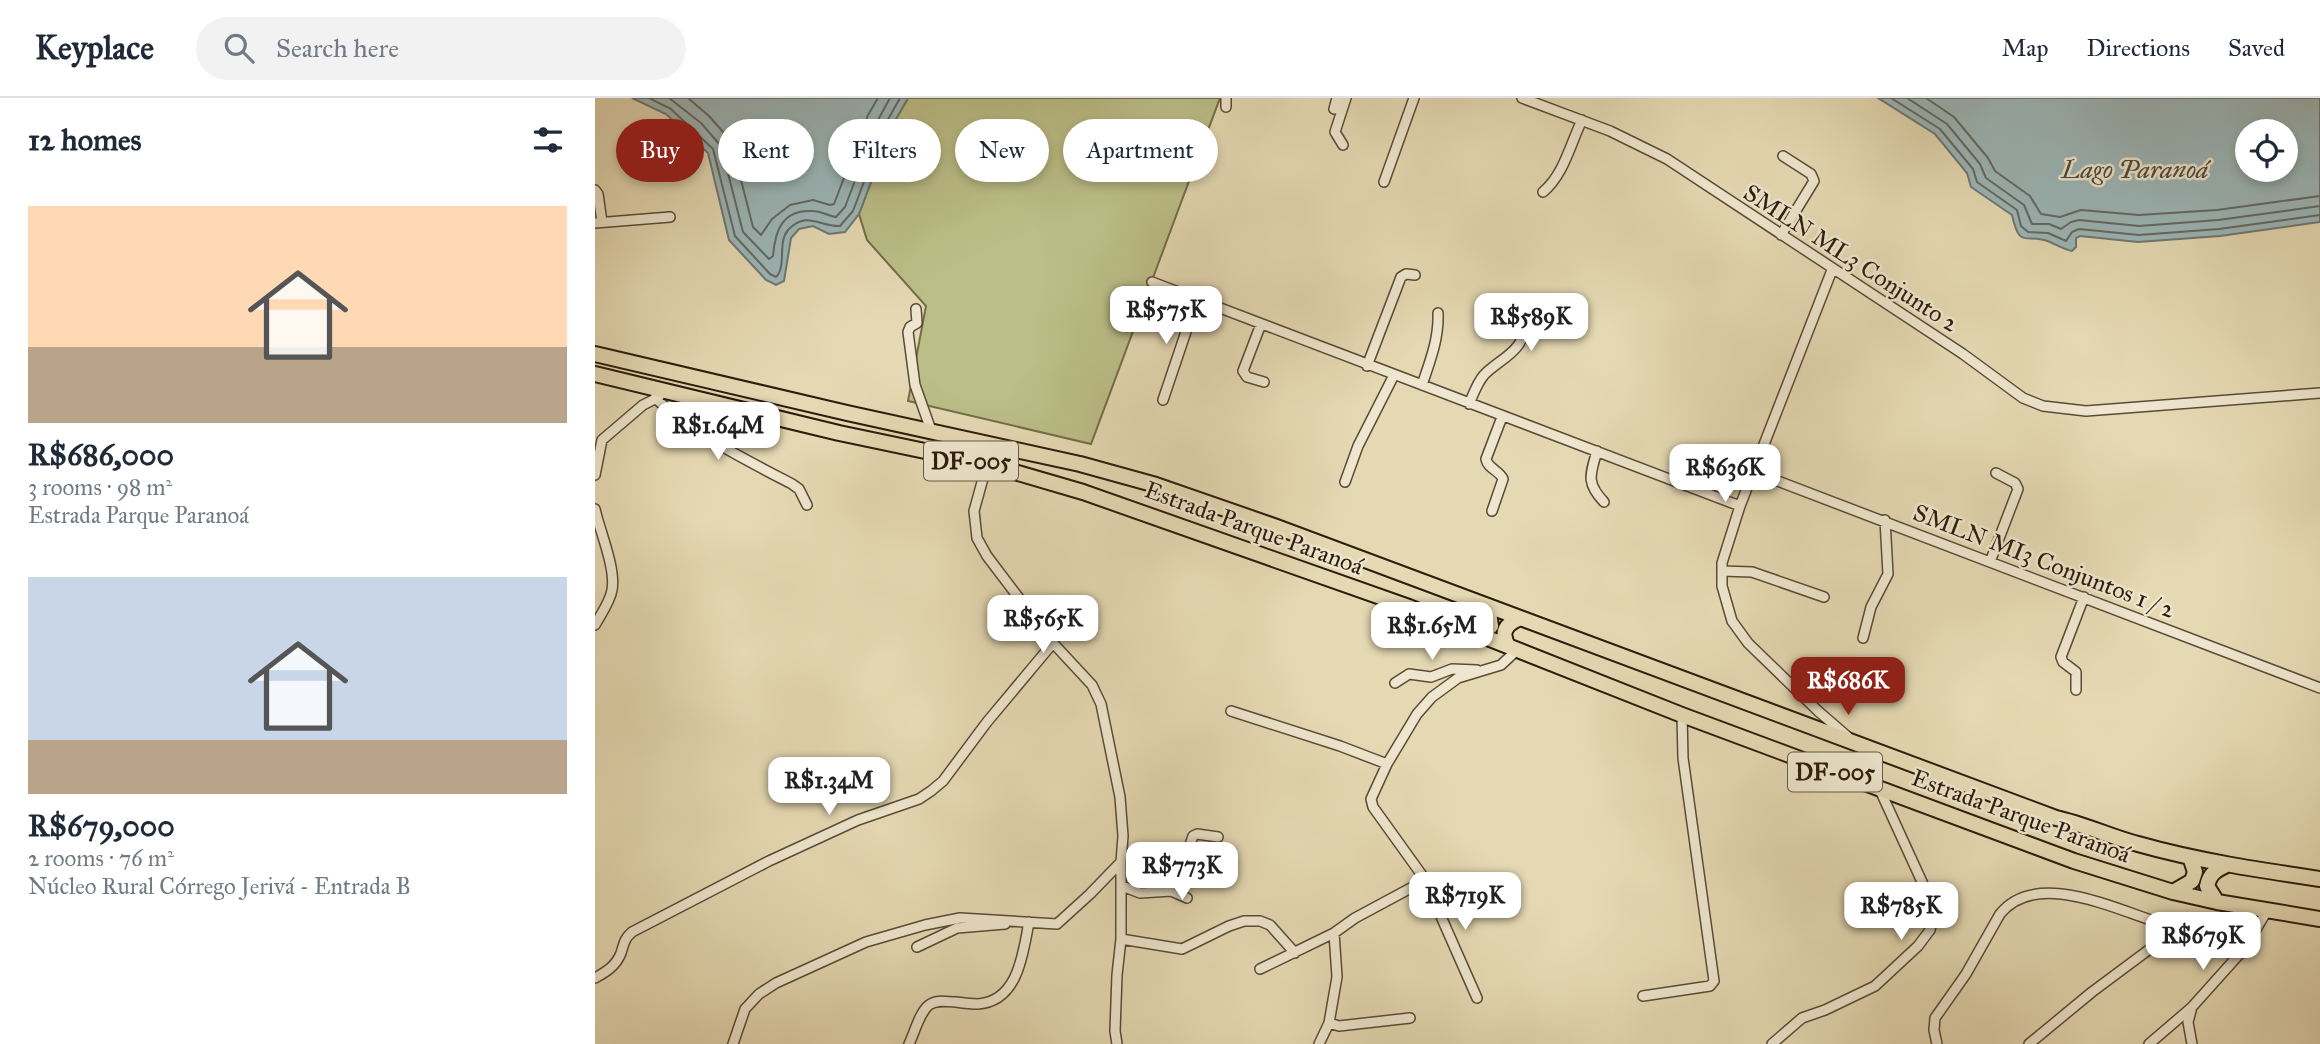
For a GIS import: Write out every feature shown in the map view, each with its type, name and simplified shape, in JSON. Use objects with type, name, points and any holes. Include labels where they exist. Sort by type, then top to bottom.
[{"type":"main road","name":"Estrada Parque Paranoá","points":[[595,355],[1080,464],[1156,485],[1207,501],[2056,818],[2137,844],[2190,857],[2320,879]]},
{"type":"main road","name":"Estrada Parque Paranoá","points":[[595,374],[838,433],[987,464],[1083,492],[1178,524],[1476,634],[1682,715],[2074,862],[2172,892],[2320,919]]},
{"type":"main road","points":[[838,433],[833,421],[847,413]]},
{"type":"main road","points":[[1476,634],[1491,626],[1488,606]]},
{"type":"main road","points":[[1512,648],[1504,636],[1504,630],[1508,624],[1520,618]]},
{"type":"main road","points":[[2172,892],[2192,881],[2195,872],[2190,857]]},
{"type":"main road","points":[[2217,902],[2207,886],[2209,878],[2215,871],[2227,865]]},
{"type":"street","points":[[1333,109],[1337,98]]},
{"type":"street","points":[[1343,145],[1335,132],[1346,98]]},
{"type":"street","points":[[1384,182],[1414,98]]},
{"type":"street","name":"SMLN ML3 Conjunto 2","points":[[1522,98],[1597,126],[1667,159],[1963,354],[2024,398],[2043,406],[2086,411],[2320,393]]},
{"type":"street","points":[[1543,192],[1561,171],[1582,120]]},
{"type":"street","points":[[1781,235],[1814,181],[1811,174],[1783,156]]},
{"type":"street","points":[[595,190],[598,194],[598,222],[670,217]]},
{"type":"street","points":[[1832,270],[1740,506],[1724,555],[1722,571],[1726,604],[1740,634],[1818,711],[1859,746]]},
{"type":"street","points":[[1367,366],[1401,277],[1406,274],[1415,275]]},
{"type":"street","points":[[1152,282],[1740,506]]},
{"type":"street","points":[[1163,400],[1196,299]]},
{"type":"street","points":[[916,309],[917,323],[910,327],[908,332],[915,385],[931,430]]},
{"type":"street","points":[[1469,404],[1485,374],[1512,355],[1522,335],[1521,320],[1499,309]]},
{"type":"street","points":[[1422,385],[1434,351],[1439,313]]},
{"type":"street","points":[[1261,324],[1243,371],[1247,377],[1264,383]]},
{"type":"street","points":[[1345,482],[1358,446],[1394,375]]},
{"type":"street","points":[[595,475],[598,437],[655,398],[678,393]]},
{"type":"street","points":[[655,398],[692,429],[792,484],[799,489],[807,505]]},
{"type":"street","points":[[1492,511],[1503,479],[1489,466],[1486,459],[1502,417]]},
{"type":"street","points":[[1597,452],[1590,482],[1594,492],[1604,502]]},
{"type":"street","points":[[987,464],[974,511],[977,538],[987,556],[1053,643],[1092,685],[1101,704],[1110,759],[1120,797],[1123,836],[1121,939],[1115,1031],[1118,1044]]},
{"type":"street","name":"SMLN MI3 Conjuntos 1 / 2","points":[[1754,472],[2320,688]]},
{"type":"street","points":[[1990,562],[2018,489],[2015,483],[1996,474]]},
{"type":"street","points":[[595,509],[613,586],[595,625]]},
{"type":"street","points":[[1863,638],[1871,607],[1888,574],[1885,520]]},
{"type":"street","points":[[1722,571],[1752,572],[1824,597]]},
{"type":"street","points":[[2076,690],[2076,672],[2063,662],[2061,657],[2084,597]]},
{"type":"street","points":[[595,978],[615,964],[626,937],[632,933],[713,888],[769,861],[858,820],[919,799],[931,791],[943,781],[987,722],[1053,643]]},
{"type":"street","points":[[1477,998],[1424,878],[1371,799],[1387,764],[1417,714],[1432,697],[1450,682],[1501,665],[1512,648]]},
{"type":"street","points":[[1395,683],[1409,674],[1431,677],[1452,670],[1482,671]]},
{"type":"street","points":[[1231,711],[1341,746],[1387,764]]},
{"type":"street","points":[[1807,725],[1818,711]]},
{"type":"street","points":[[1643,996],[1710,986],[1714,981],[1683,758],[1682,715]]},
{"type":"street","points":[[1772,1044],[1802,1017],[1825,1010],[1875,986],[1918,946],[1930,930],[1933,917],[1928,895],[1879,789]]},
{"type":"street","points":[[1171,891],[1181,874],[1193,836],[1197,834],[1218,837]]},
{"type":"street","points":[[733,1044],[745,1009],[759,994],[776,983],[866,942],[925,925],[960,918],[1053,924],[1060,922],[1121,862]]},
{"type":"street","points":[[1260,969],[1334,933],[1355,918],[1422,882],[1424,878]]},
{"type":"street","points":[[1122,886],[1140,893],[1171,891],[1187,898]]},
{"type":"street","points":[[1937,1044],[1935,1018],[1966,974],[2000,914],[2006,906],[2024,896],[2048,893],[2083,898],[2178,928],[2214,933],[2256,929]]},
{"type":"street","points":[[2149,1044],[2192,1007],[2231,964],[2267,911]]},
{"type":"street","points":[[917,947],[957,928],[1000,925],[1014,921]]},
{"type":"street","points":[[1121,939],[1182,949],[1229,926],[1244,921],[1260,921],[1270,925],[1296,953]]},
{"type":"street","points":[[909,1044],[923,1012],[932,1003],[942,1001],[979,1004],[993,999],[1010,985],[1022,961],[1029,922]]},
{"type":"street","points":[[2029,1044],[2092,992],[2178,928]]},
{"type":"street","points":[[1319,1044],[1329,1023],[1337,977],[1334,933]]},
{"type":"street","points":[[2192,1007],[2188,1022],[2192,1044]]},
{"type":"street","points":[[1329,1023],[1339,1026],[1410,1018]]},
{"type":"green space","points":[[908,98],[1220,98],[1212,119],[1063,119],[1063,182],[1189,182],[1091,444],[908,401],[926,306],[867,240],[859,214],[871,182],[941,182],[941,119],[896,119]]},
{"type":"water","points":[[632,98],[908,98],[896,119],[828,119],[828,182],[871,182],[859,214],[845,232],[829,234],[813,226],[799,229],[791,238],[784,281],[776,285],[766,280],[729,240],[708,153],[704,149],[704,119],[671,119]]},
{"type":"water","name":"Lago Paranoá","points":[[1878,98],[2320,98],[2320,222],[2220,236],[2138,242],[2080,236],[2076,238],[2076,247],[2072,251],[2042,239],[2021,237],[2012,215],[1971,187],[1967,173],[1935,134]]}]
